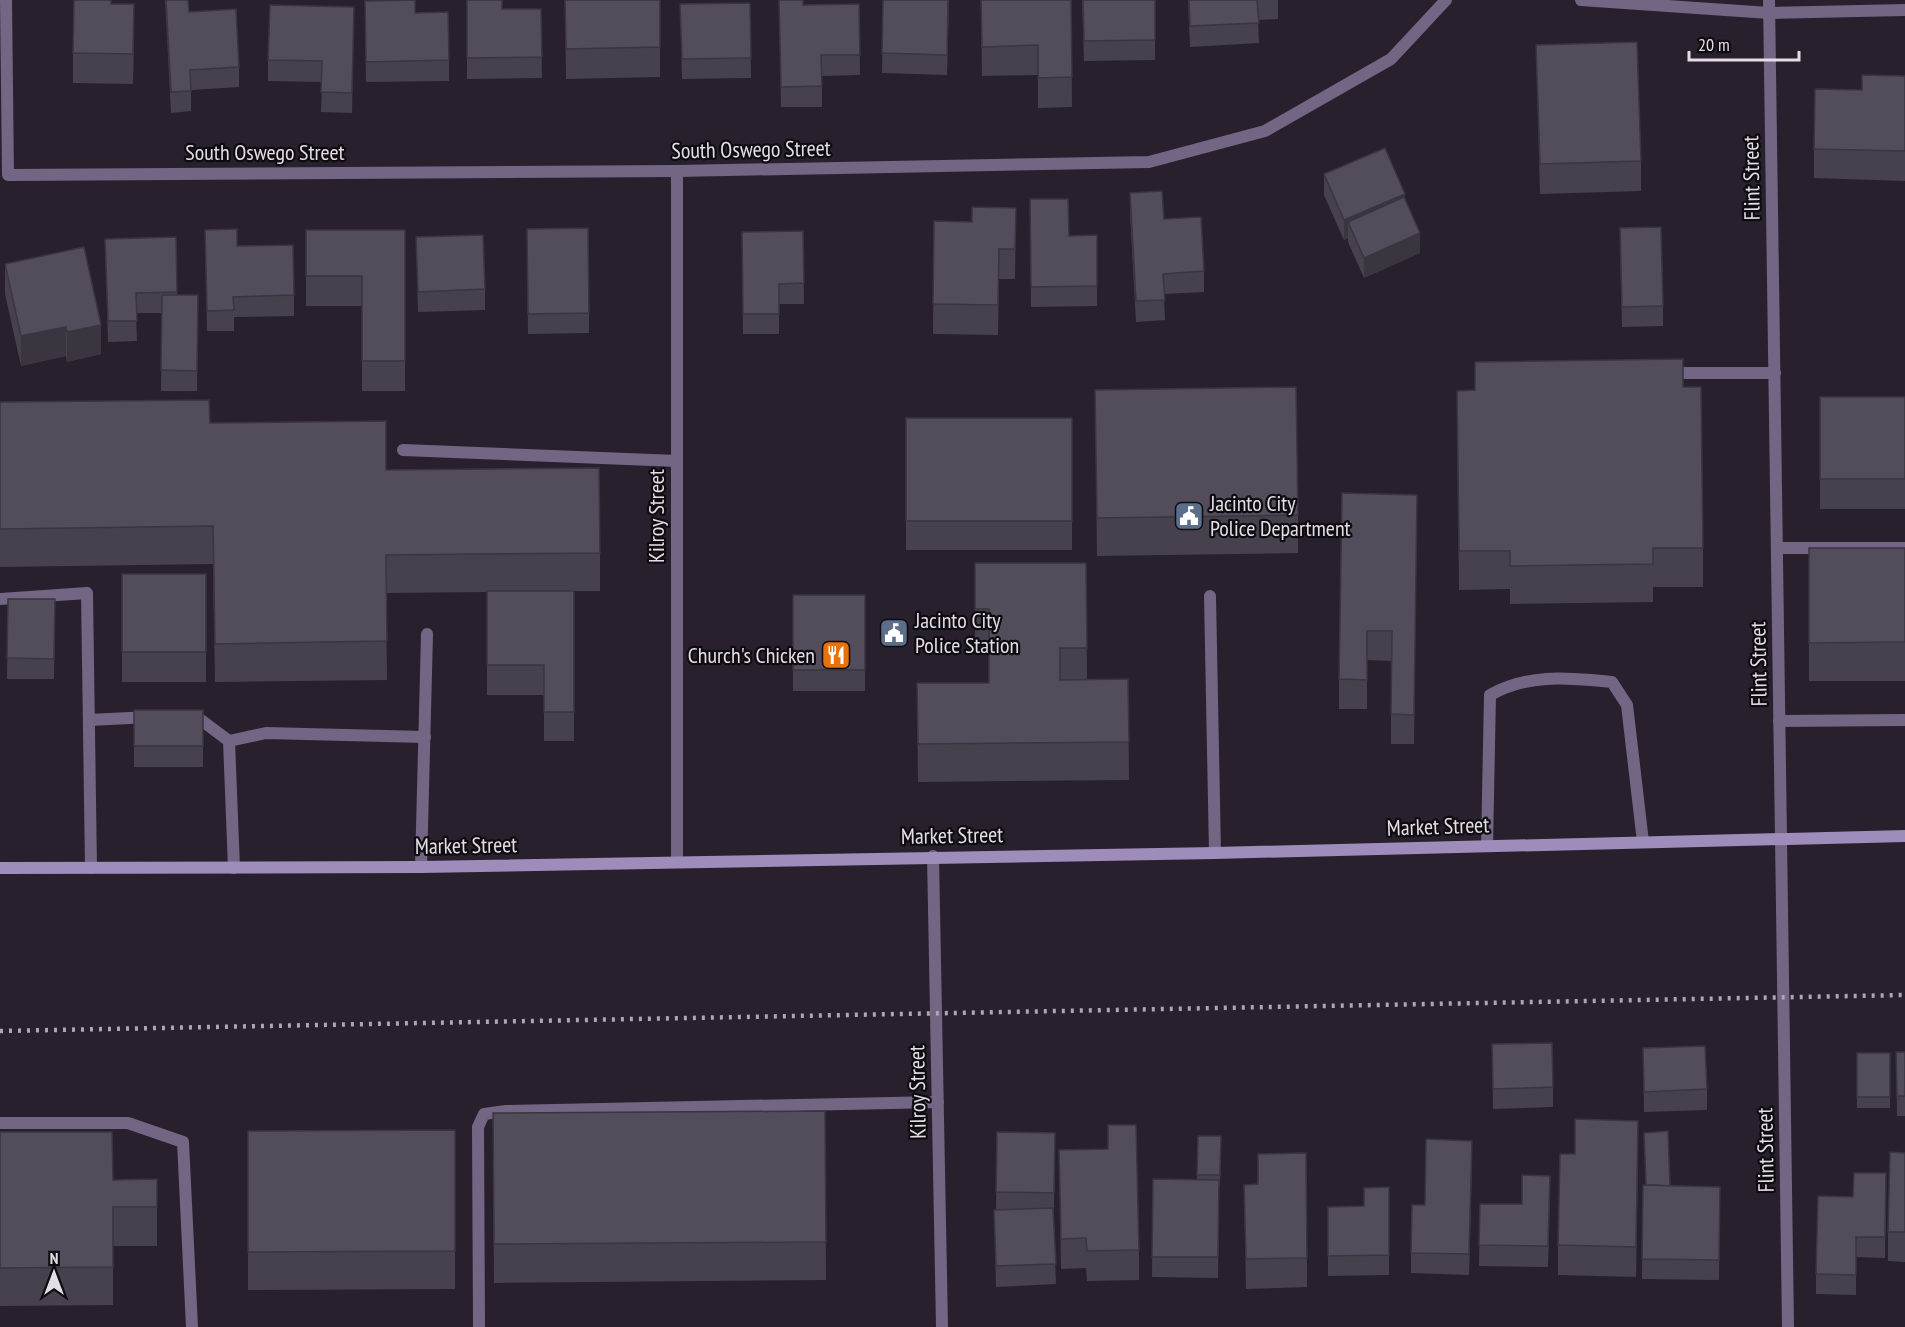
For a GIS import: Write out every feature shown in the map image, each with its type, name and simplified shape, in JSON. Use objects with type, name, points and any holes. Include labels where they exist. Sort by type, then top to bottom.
[{"type":"main road","name":"Market Street","points":[[0,868],[421,867],[933,856],[1215,853],[1905,836]]},
{"type":"street","name":"South Oswego Street","points":[[6,0],[8,175],[677,171],[1149,162],[1265,131],[1391,59],[1446,0]]},
{"type":"street","points":[[1581,0],[1769,14],[1844,6],[1905,10]]},
{"type":"street","name":"Flint Street","points":[[1769,0],[1788,1327]]},
{"type":"street","name":"Kilroy Street","points":[[677,171],[677,861]]},
{"type":"street","points":[[1659,373],[1775,373]]},
{"type":"street","points":[[403,450],[677,461]]},
{"type":"street","points":[[1777,548],[1905,548]]},
{"type":"street","points":[[0,599],[87,593],[91,868]]},
{"type":"street","points":[[1210,596],[1215,853]]},
{"type":"street","points":[[421,867],[427,634]]},
{"type":"street","points":[[1486,846],[1490,695],[1508,685],[1546,677],[1612,682],[1627,705],[1643,842]]},
{"type":"street","points":[[89,720],[197,717],[230,741],[266,733],[425,737]]},
{"type":"street","points":[[1779,721],[1905,720]]},
{"type":"street","points":[[230,741],[234,868]]},
{"type":"street","name":"Kilroy Street","points":[[933,856],[942,1327]]},
{"type":"street","points":[[479,1327],[478,1127],[484,1114],[506,1111],[938,1102]]},
{"type":"street","points":[[0,1123],[128,1123],[183,1142],[192,1327]]},
{"type":"building","points":[[74,0],[111,0],[111,4],[134,4],[133,54],[73,53]]},
{"type":"building","points":[[166,0],[188,0],[189,12],[236,9],[239,67],[190,70],[191,91],[171,92]]},
{"type":"building","points":[[415,0],[415,13],[448,12],[449,60],[366,62],[365,1]]},
{"type":"building","points":[[467,0],[502,0],[502,9],[541,9],[542,57],[467,58]]},
{"type":"building","points":[[565,0],[660,0],[660,47],[566,49]]},
{"type":"building","points":[[779,0],[803,0],[803,5],[859,4],[860,55],[821,55],[822,86],[781,87]]},
{"type":"building","points":[[883,0],[948,0],[947,55],[882,53]]},
{"type":"building","points":[[981,0],[1071,0],[1072,77],[1038,78],[1038,45],[982,47]]},
{"type":"building","points":[[1083,0],[1155,0],[1155,40],[1084,41]]},
{"type":"building","points":[[1189,0],[1257,0],[1259,23],[1190,26]]},
{"type":"building","points":[[750,3],[751,58],[682,59],[680,4]]},
{"type":"building","points":[[270,5],[354,7],[352,93],[321,92],[322,61],[268,60]]},
{"type":"building","points":[[1637,42],[1641,161],[1540,164],[1536,45]]},
{"type":"building","points":[[1862,75],[1905,76],[1905,151],[1814,149],[1815,89],[1862,90]]},
{"type":"building","points":[[1385,148],[1405,194],[1344,220],[1324,174]]},
{"type":"building","points":[[1162,191],[1164,219],[1201,217],[1204,271],[1163,274],[1165,300],[1136,301],[1130,193]]},
{"type":"building","points":[[1404,197],[1420,233],[1364,258],[1348,222]]},
{"type":"building","points":[[1030,199],[1068,199],[1069,236],[1097,235],[1097,286],[1031,287]]},
{"type":"building","points":[[972,207],[1016,208],[1015,249],[999,249],[998,305],[933,304],[934,221],[972,222]]},
{"type":"building","points":[[1661,227],[1663,306],[1622,307],[1620,228]]},
{"type":"building","points":[[588,228],[589,313],[528,314],[527,229]]},
{"type":"building","points":[[237,229],[237,246],[293,245],[294,295],[233,297],[234,310],[207,311],[205,230]]},
{"type":"building","points":[[306,230],[405,230],[405,361],[362,361],[362,276],[306,276]]},
{"type":"building","points":[[803,231],[804,283],[779,284],[779,314],[743,314],[742,232]]},
{"type":"building","points":[[483,235],[485,289],[418,292],[416,237]]},
{"type":"building","points":[[176,237],[177,292],[136,293],[137,321],[108,321],[105,239]]},
{"type":"building","points":[[84,247],[101,325],[67,332],[66,327],[21,336],[5,264]]},
{"type":"building","points":[[162,295],[198,295],[197,371],[161,370]]},
{"type":"building","points":[[1683,359],[1683,387],[1701,387],[1703,548],[1653,548],[1653,564],[1510,566],[1510,551],[1459,551],[1457,391],[1475,390],[1475,362]]},
{"type":"building","points":[[1296,387],[1298,515],[1097,518],[1095,390]]},
{"type":"building","points":[[1820,397],[1905,397],[1905,479],[1820,479]]},
{"type":"building","points":[[209,400],[210,423],[386,421],[386,470],[599,468],[600,553],[386,555],[387,641],[215,644],[213,526],[0,529],[0,402]]},
{"type":"building","points":[[906,418],[1072,418],[1072,521],[906,521]]},
{"type":"building","points":[[1342,493],[1417,495],[1414,715],[1391,714],[1392,631],[1367,631],[1367,680],[1339,679]]},
{"type":"building","points":[[1809,548],[1905,548],[1905,642],[1809,643]]},
{"type":"building","points":[[975,563],[1086,563],[1087,648],[1060,648],[1060,680],[1128,679],[1129,742],[918,744],[917,683],[989,683],[989,609],[975,609]]},
{"type":"building","points":[[122,574],[206,574],[206,652],[122,652]]},
{"type":"building","points":[[487,591],[574,591],[574,712],[544,712],[544,665],[487,665]]},
{"type":"building","points":[[793,595],[865,595],[865,670],[793,670]]},
{"type":"building","points":[[8,599],[55,599],[54,659],[7,658]]},
{"type":"building","points":[[134,710],[203,710],[203,746],[134,746]]},
{"type":"building","points":[[1552,1043],[1553,1087],[1493,1089],[1492,1044]]},
{"type":"building","points":[[1705,1046],[1707,1089],[1644,1092],[1643,1048]]},
{"type":"building","points":[[1896,1052],[1905,1052],[1905,1096],[1897,1096]]},
{"type":"building","points":[[1857,1053],[1890,1053],[1890,1097],[1857,1097]]},
{"type":"building","points":[[825,1111],[826,1242],[494,1244],[493,1113]]},
{"type":"building","points":[[1575,1119],[1638,1121],[1636,1247],[1558,1245],[1560,1154],[1575,1154]]},
{"type":"building","points":[[1108,1125],[1136,1125],[1139,1250],[1087,1251],[1086,1238],[1061,1239],[1059,1150],[1108,1149]]},
{"type":"building","points":[[455,1130],[455,1251],[248,1252],[248,1131]]},
{"type":"building","points":[[1668,1131],[1670,1186],[1646,1185],[1644,1133]]},
{"type":"building","points":[[0,1132],[112,1132],[113,1180],[157,1179],[157,1207],[113,1207],[113,1267],[0,1268]]},
{"type":"building","points":[[997,1132],[1055,1133],[1054,1193],[996,1192]]},
{"type":"building","points":[[1198,1136],[1221,1136],[1220,1175],[1197,1175]]},
{"type":"building","points":[[1426,1139],[1472,1141],[1469,1254],[1411,1253],[1412,1205],[1425,1205]]},
{"type":"building","points":[[1890,1152],[1905,1153],[1905,1232],[1888,1232]]},
{"type":"building","points":[[1306,1153],[1307,1258],[1246,1259],[1244,1185],[1258,1184],[1258,1154]]},
{"type":"building","points":[[1854,1173],[1886,1173],[1885,1237],[1856,1237],[1856,1275],[1816,1274],[1818,1196],[1853,1197]]},
{"type":"building","points":[[1522,1175],[1550,1176],[1548,1246],[1479,1245],[1480,1204],[1522,1204]]},
{"type":"building","points":[[1153,1179],[1219,1180],[1218,1257],[1152,1257]]},
{"type":"building","points":[[1643,1185],[1720,1187],[1719,1260],[1642,1259]]},
{"type":"building","points":[[1389,1187],[1389,1255],[1328,1256],[1328,1207],[1364,1206],[1364,1188]]},
{"type":"building","points":[[1053,1208],[1056,1264],[996,1266],[994,1210]]},
{"type":"railway","points":[[0,1031],[1905,995]]},
{"type":"place","name":"Jacinto City Police Department","points":[[1189,516]]},
{"type":"place","name":"Jacinto City Police Station","points":[[894,633]]},
{"type":"place","name":"Church's Chicken","points":[[836,655]]}]
